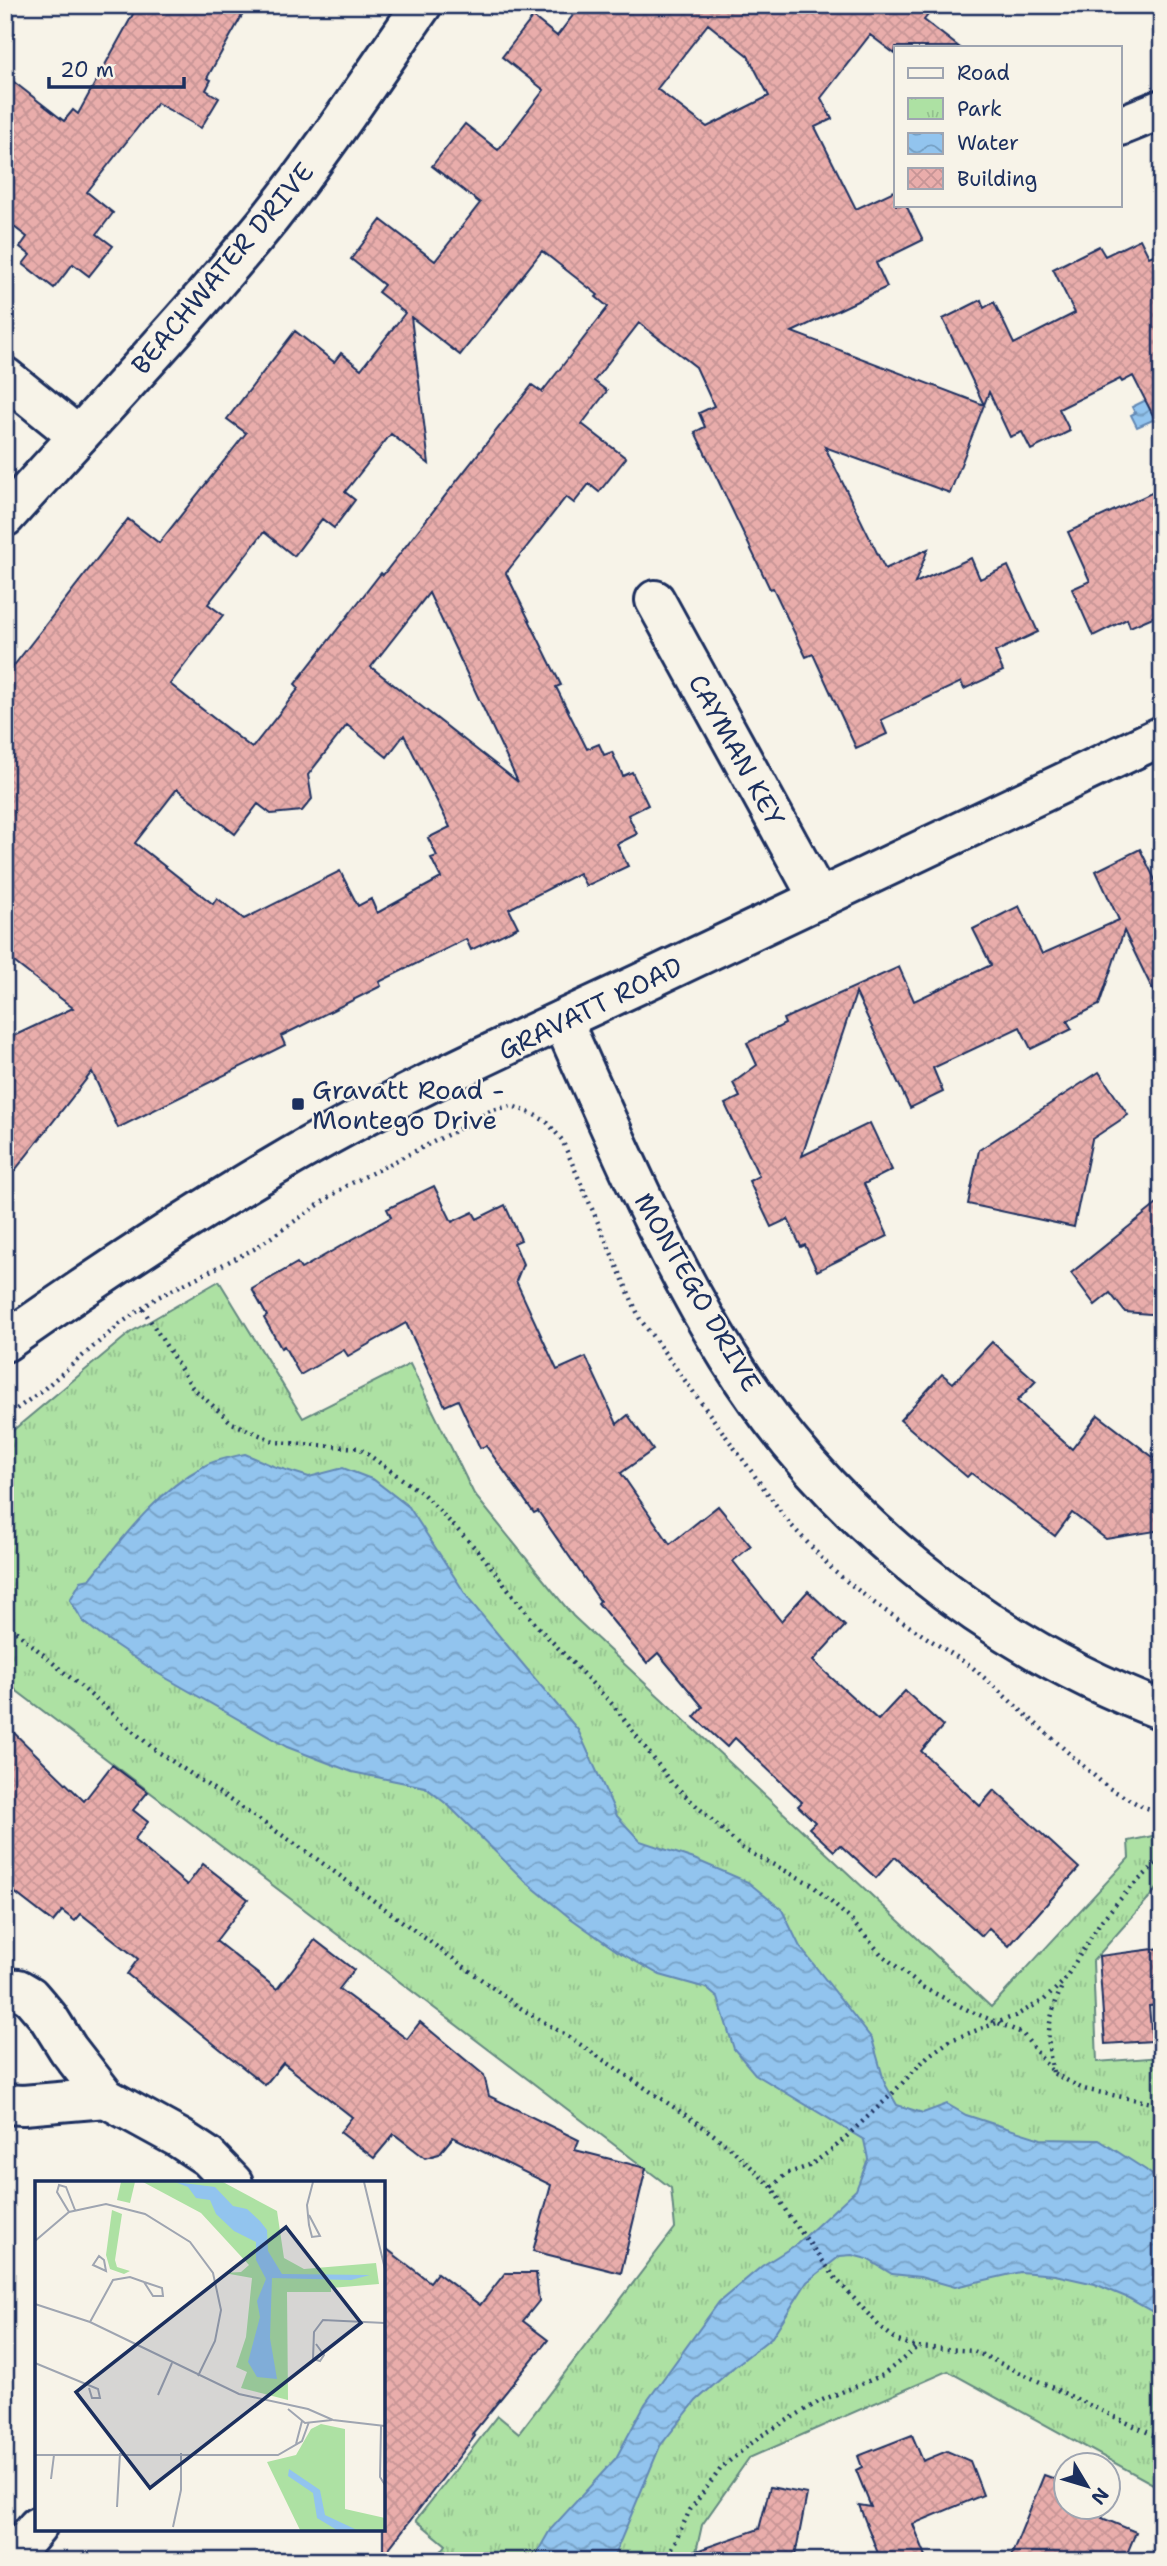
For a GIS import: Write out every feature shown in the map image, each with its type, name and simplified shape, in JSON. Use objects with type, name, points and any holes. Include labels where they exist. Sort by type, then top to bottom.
[{"type":"street","name":"BEACHWATER DRIVE","points":[[5,517],[271,216],[317,156],[422,5]]},
{"type":"street","points":[[1122,125],[1162,109]]},
{"type":"street","points":[[5,377],[78,436]]},
{"type":"street","name":"CAYMAN KEY","points":[[655,600],[819,899]]},
{"type":"street","name":"GRAVATT ROAD","points":[[5,1342],[88,1284],[277,1165],[374,1112],[1162,736]]},
{"type":"street","name":"MONTEGO DRIVE","points":[[562,1020],[653,1223],[729,1359],[789,1440],[853,1513],[934,1584],[1034,1649],[1126,1696],[1162,1710]]},
{"type":"street","points":[[5,1988],[18,1989],[30,1996],[106,2098],[208,2157],[231,2181]]},
{"type":"street","points":[[5,2104],[106,2098]]},
{"type":"street","points":[[9,2561],[35,2530]]},
{"type":"path","points":[[5,1417],[39,1393],[120,1324],[158,1297],[254,1249],[346,1186],[492,1110],[512,1105],[547,1122],[562,1140],[640,1319],[790,1524],[835,1572],[878,1606],[972,1667],[1107,1787],[1143,1807],[1162,1812]]},
{"type":"path","points":[[143,1309],[191,1387],[232,1423],[276,1442],[359,1448],[423,1494],[481,1554],[537,1626],[613,1705],[672,1783],[743,1849],[811,1884],[849,1918],[881,1954],[922,1987],[1023,2033],[1053,2073],[1083,2089],[1162,2105]]},
{"type":"path","points":[[5,1622],[154,1749],[310,1854],[519,2007],[702,2126],[761,2174],[837,2280],[880,2327],[898,2341],[917,2347],[974,2351],[1162,2439]]},
{"type":"path","points":[[1053,2073],[1047,2044],[1051,2012],[1063,1982],[1101,1921],[1131,1887],[1162,1859]]},
{"type":"path","points":[[772,2187],[786,2175],[809,2166],[833,2149],[928,2056],[951,2040],[1015,2016],[1044,2000],[1063,1982]]},
{"type":"path","points":[[666,2561],[690,2510],[722,2467],[759,2437],[820,2401],[883,2375],[917,2347]]},
{"type":"green space","points":[[219,1281],[303,1418],[410,1364],[474,1494],[573,1616],[991,2007],[1129,1858],[1128,1841],[1162,1834],[1162,1883],[1093,1961],[1097,2062],[1162,2057],[1162,2489],[1122,2467],[1122,2450],[1091,2450],[948,2371],[749,2458],[702,2525],[694,2561],[434,2561],[446,2545],[416,2520],[498,2416],[519,2433],[675,2228],[671,2188],[5,1682],[5,1437],[131,1332]]},
{"type":"water","points":[[1162,392],[1162,416],[1137,427],[1131,415],[1135,413],[1132,407]]},
{"type":"water","points":[[245,1454],[309,1477],[343,1468],[374,1480],[409,1507],[470,1601],[578,1730],[617,1816],[640,1841],[694,1859],[748,1882],[782,1910],[800,1947],[872,2039],[885,2084],[897,2105],[923,2113],[947,2104],[966,2115],[1041,2139],[1099,2140],[1162,2183],[1162,2317],[1095,2284],[1055,2275],[1020,2272],[955,2287],[920,2277],[892,2274],[867,2259],[852,2255],[840,2256],[807,2282],[772,2337],[696,2401],[660,2446],[612,2561],[536,2561],[538,2551],[550,2530],[616,2458],[645,2404],[719,2302],[762,2266],[797,2244],[856,2190],[868,2159],[864,2140],[755,2074],[734,2049],[718,1998],[706,1988],[660,1975],[617,1951],[569,1917],[526,1882],[449,1806],[425,1787],[352,1772],[287,1747],[159,1674],[83,1621],[70,1600],[81,1581],[90,1579],[141,1517],[171,1489],[204,1466]]},
{"type":"building","points":[[138,5],[248,5],[207,78],[211,80],[206,90],[219,98],[201,128],[157,103],[87,192],[113,213],[97,234],[113,246],[89,276],[73,264],[54,288],[23,264],[30,255],[20,247],[27,237],[5,220],[5,75],[64,121],[73,110],[78,114]]},
{"type":"building","points":[[581,5],[936,5],[924,20],[958,46],[894,46],[894,53],[870,35],[821,98],[832,119],[815,127],[856,209],[894,191],[894,206],[906,206],[923,240],[876,263],[887,287],[792,332],[984,405],[950,493],[825,447],[885,569],[928,549],[915,583],[971,558],[980,579],[1008,566],[1038,632],[995,652],[1003,671],[964,689],[961,682],[881,720],[887,734],[856,748],[813,654],[806,657],[773,588],[770,589],[695,432],[705,427],[699,413],[714,406],[696,367],[639,323],[594,381],[607,391],[582,424],[626,458],[599,492],[589,484],[574,503],[566,497],[506,573],[561,685],[556,687],[587,749],[599,744],[604,755],[612,752],[623,776],[632,772],[648,805],[628,815],[637,834],[617,844],[628,866],[586,886],[579,873],[509,909],[518,927],[471,950],[466,939],[379,982],[381,986],[281,1036],[285,1045],[118,1128],[92,1072],[5,1183],[5,1040],[73,1008],[5,955],[5,677],[128,519],[159,543],[246,433],[227,419],[295,331],[334,362],[341,353],[361,369],[405,313],[378,292],[384,285],[351,259],[381,220],[435,261],[480,203],[432,166],[465,124],[498,150],[544,90],[502,57],[533,17],[557,36]],"holes":[[[708,24],[748,56],[769,96],[707,127],[657,89]],[[542,251],[598,295],[596,297],[608,307],[542,392],[532,385],[295,684],[299,688],[252,748],[170,684],[223,615],[208,604],[264,532],[294,556],[322,519],[334,528],[355,500],[345,492],[391,434],[429,464],[411,317],[460,355]],[[429,593],[518,782],[371,667]],[[347,725],[387,757],[404,735],[450,827],[428,838],[437,856],[431,858],[441,878],[377,913],[371,899],[358,906],[340,871],[244,919],[217,898],[213,904],[135,843],[177,789],[235,834],[258,804],[271,814],[302,811],[312,799],[308,775]]]},
{"type":"building","points":[[1140,239],[1149,257],[1162,251],[1162,433],[1133,376],[1122,382],[1120,379],[1059,409],[1070,431],[1031,450],[1022,432],[1010,437],[989,392],[984,405],[943,319],[981,300],[984,308],[994,302],[1014,344],[1075,313],[1053,269],[1099,246],[1105,256]]},
{"type":"building","points":[[1162,488],[1162,613],[1130,627],[1127,619],[1093,636],[1072,589],[1090,581],[1068,532]]},
{"type":"building","points":[[1140,849],[1162,894],[1162,1009],[1124,931],[1099,1005],[1067,1021],[1072,1029],[1031,1049],[1020,1027],[933,1068],[943,1092],[910,1108],[856,993],[802,1156],[870,1123],[892,1170],[864,1184],[888,1236],[817,1271],[805,1245],[801,1247],[788,1219],[771,1227],[749,1181],[759,1176],[725,1104],[740,1097],[733,1083],[757,1065],[747,1043],[785,1024],[783,1019],[899,967],[914,1001],[991,965],[973,929],[1019,906],[1042,954],[1119,920],[1096,871]]},
{"type":"building","points":[[1099,1072],[1128,1115],[1092,1139],[1074,1227],[968,1204],[979,1150]]},
{"type":"building","points":[[434,1186],[452,1222],[473,1212],[477,1219],[505,1205],[521,1240],[514,1243],[523,1264],[516,1281],[557,1370],[586,1357],[617,1424],[628,1415],[653,1450],[621,1473],[670,1544],[718,1506],[751,1546],[733,1561],[781,1621],[808,1591],[845,1626],[813,1661],[878,1720],[905,1691],[943,1726],[921,1751],[980,1806],[994,1790],[1079,1868],[1009,1946],[989,1928],[982,1936],[895,1857],[876,1878],[840,1845],[834,1851],[809,1828],[815,1822],[798,1806],[802,1802],[735,1738],[727,1747],[694,1717],[703,1707],[658,1653],[647,1663],[598,1603],[600,1601],[538,1511],[534,1513],[486,1446],[480,1448],[458,1400],[445,1406],[406,1323],[348,1356],[344,1350],[300,1375],[264,1318],[267,1316],[252,1289],[297,1263],[301,1269],[391,1217],[387,1209]]},
{"type":"building","points":[[1162,1200],[1162,1315],[1125,1312],[1110,1293],[1095,1305],[1071,1273]]},
{"type":"building","points":[[992,1342],[1036,1381],[1017,1401],[1072,1449],[1098,1415],[1162,1464],[1162,1530],[1106,1539],[1072,1513],[1055,1536],[971,1473],[967,1477],[900,1420],[942,1374],[953,1383]]},
{"type":"building","points":[[5,1724],[84,1801],[112,1765],[148,1792],[133,1810],[148,1822],[134,1840],[187,1885],[203,1864],[248,1899],[216,1941],[277,1989],[315,1940],[354,1970],[339,1989],[407,2039],[420,2022],[484,2075],[489,2096],[579,2140],[575,2150],[646,2168],[621,2273],[533,2251],[551,2185],[453,2137],[439,2154],[425,2158],[394,2134],[374,2158],[340,2132],[352,2117],[283,2063],[265,2085],[127,1974],[138,1959],[81,1914],[75,1921],[62,1911],[53,1922],[5,1885]]},
{"type":"building","points":[[1162,1948],[1162,2005],[1149,2006],[1152,2041],[1105,2044],[1099,1956]]},
{"type":"building","points":[[385,2248],[430,2282],[437,2273],[480,2305],[505,2273],[536,2273],[539,2301],[523,2321],[548,2340],[472,2434],[475,2436],[383,2556]]},
{"type":"building","points":[[912,2435],[923,2461],[947,2451],[970,2461],[983,2495],[913,2524],[928,2561],[881,2561],[859,2505],[871,2507],[856,2470],[862,2467],[858,2456]]},
{"type":"building","points":[[1044,2475],[1052,2478],[1052,2520],[1107,2520],[1136,2532],[1124,2561],[1009,2561]]},
{"type":"building","points":[[770,2487],[807,2494],[794,2561],[683,2561],[682,2556],[759,2529]]},
{"type":"place","name":"Gravatt Road - Montego Drive","points":[[298,1104]]}]
